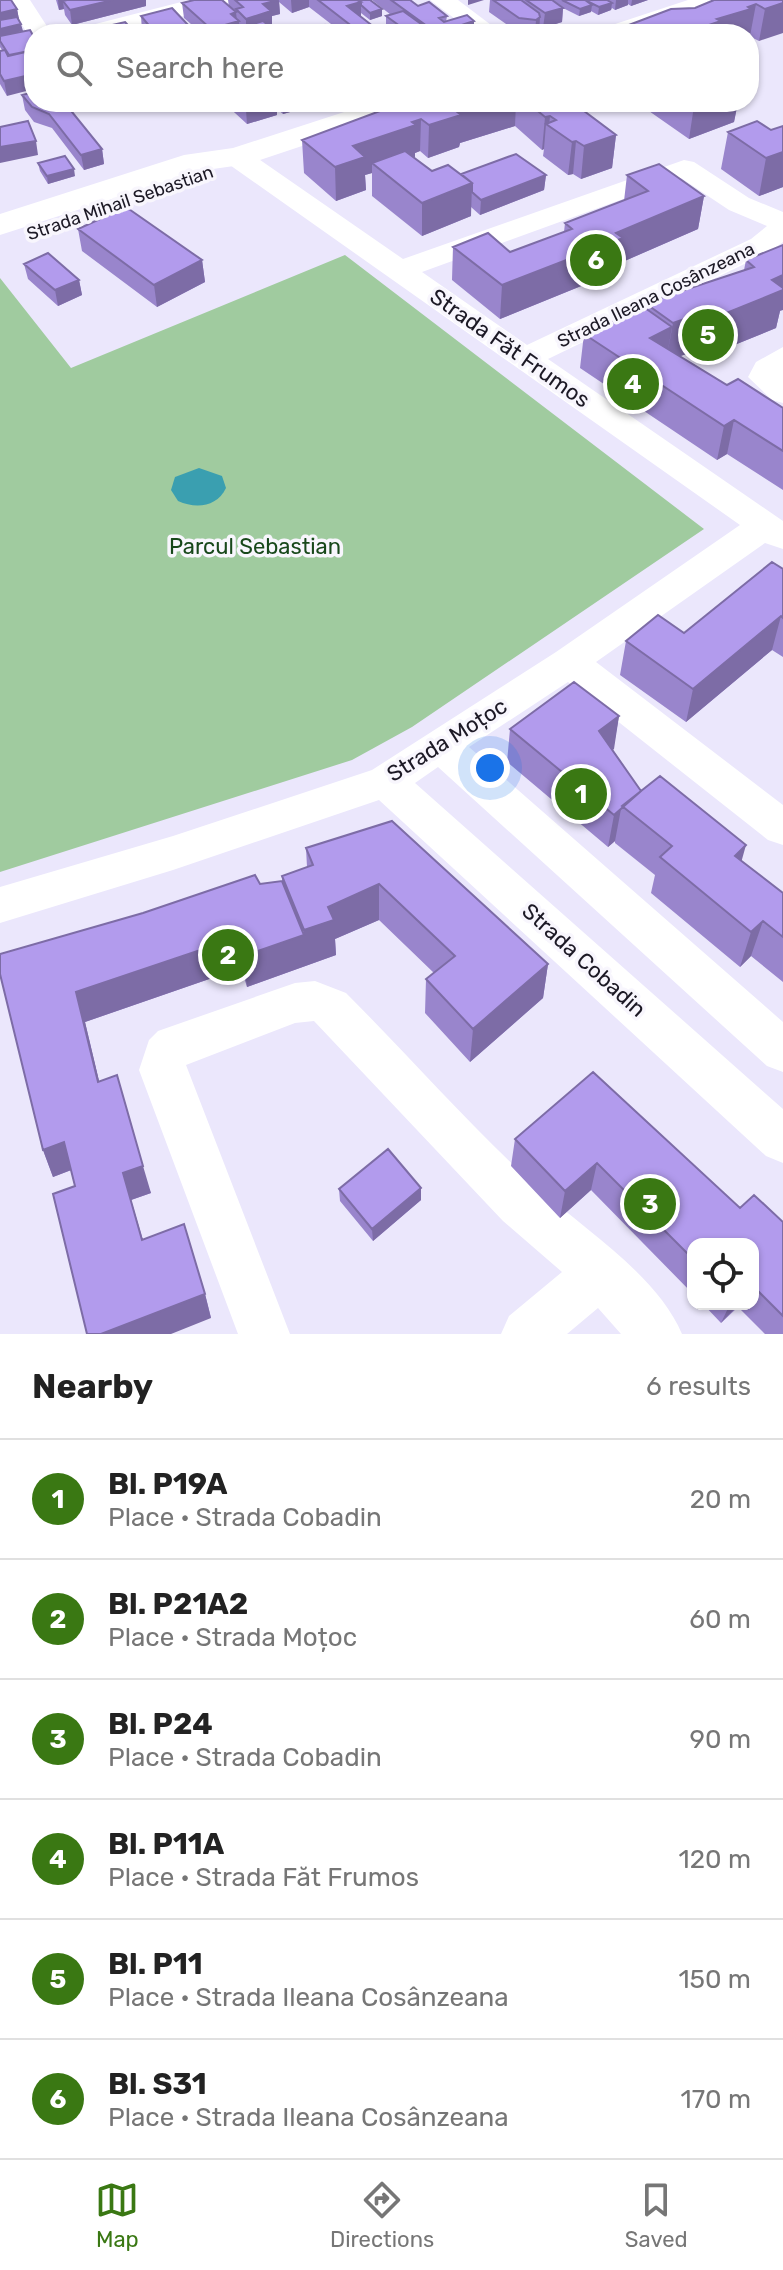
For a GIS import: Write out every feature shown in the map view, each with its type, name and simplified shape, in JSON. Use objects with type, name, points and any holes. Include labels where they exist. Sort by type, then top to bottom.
[{"type":"main road","points":[[643,24],[716,0]]},
{"type":"main road","name":"Strada Mihail Sebastian","points":[[0,225],[195,162],[237,157],[374,112]]},
{"type":"main road","name":"Strada Mihail Sebastian","points":[[0,245],[209,176],[237,157]]},
{"type":"street","points":[[18,0],[34,24]]},
{"type":"street","points":[[124,24],[218,0]]},
{"type":"street","points":[[442,0],[477,24]]},
{"type":"street","name":"Strada Făt Frumos","points":[[237,157],[773,532]]},
{"type":"street","name":"Strada Ileana Cosânzeana","points":[[399,270],[684,168],[739,204],[783,224],[761,245],[525,358]]},
{"type":"street","points":[[783,357],[767,369],[764,377],[783,393]]},
{"type":"street","name":"Strada Moțoc","points":[[0,905],[173,853],[386,781],[773,532]]},
{"type":"street","points":[[569,662],[783,828]]},
{"type":"street","points":[[442,747],[783,1051]]},
{"type":"street","name":"Strada Cobadin","points":[[386,781],[783,1140]]},
{"type":"street","points":[[264,1334],[162,1070],[165,1055],[174,1046],[295,1003],[315,1001],[330,1007],[520,1204],[601,1273],[656,1334]]},
{"type":"street","points":[[527,1334],[601,1273]]},
{"type":"green space","name":"Parcul Sebastian","points":[[345,255],[704,529],[412,727],[352,760],[0,872],[0,278],[71,368]]},
{"type":"water","points":[[199,468],[222,476],[226,488],[217,499],[205,505],[178,501],[171,490],[175,477]]},
{"type":"building","points":[[0,0],[11,0],[17,9],[0,13]]},
{"type":"building","points":[[113,0],[70,10],[63,1]]},
{"type":"building","points":[[222,0],[236,12],[231,14],[239,21],[205,24],[182,3]]},
{"type":"building","points":[[235,0],[278,0],[263,4],[271,11],[246,19],[236,9],[243,7]]},
{"type":"building","points":[[318,0],[361,2],[347,6],[370,24],[349,24]]},
{"type":"building","points":[[357,0],[370,0],[382,9],[370,13]]},
{"type":"building","points":[[391,0],[410,0],[418,6],[429,2],[447,16],[439,18],[444,22],[467,15],[474,21],[465,24],[424,24]]},
{"type":"building","points":[[493,0],[521,0],[540,17],[536,20],[519,18]]},
{"type":"building","points":[[526,0],[552,0],[563,8],[545,13]]},
{"type":"building","points":[[562,0],[585,0],[592,5],[580,9]]},
{"type":"building","points":[[585,0],[607,0],[612,3],[599,7]]},
{"type":"building","points":[[714,0],[783,0],[783,3],[765,9],[756,4],[748,7],[751,9],[717,19],[721,21],[712,24],[631,24],[671,9],[695,8]]},
{"type":"building","points":[[172,8],[187,24],[148,24],[141,16]]},
{"type":"building","points":[[403,11],[421,24],[397,24],[386,16]]},
{"type":"building","points":[[17,17],[21,24],[0,29],[0,20]]},
{"type":"building","points":[[24,31],[24,52],[9,55],[0,36]]},
{"type":"building","points":[[5,50],[8,56],[24,52],[24,76],[4,81],[0,74],[0,51]]},
{"type":"building","points":[[44,112],[72,112],[102,149],[81,155]]},
{"type":"building","points":[[377,112],[457,112],[461,115],[429,125],[421,119],[412,122],[416,125],[353,146],[365,157],[335,167],[302,140]]},
{"type":"building","points":[[539,112],[585,112],[616,135],[584,146],[572,142],[546,124],[556,120]]},
{"type":"building","points":[[28,121],[36,141],[0,147],[0,127]]},
{"type":"building","points":[[757,121],[771,130],[783,126],[783,152],[766,158],[728,132]]},
{"type":"building","points":[[405,151],[432,171],[448,165],[472,183],[422,203],[372,163]]},
{"type":"building","points":[[516,154],[546,175],[481,200],[472,192],[472,183],[461,174]]},
{"type":"building","points":[[65,156],[74,169],[47,176],[38,163]]},
{"type":"building","points":[[659,164],[704,196],[616,233],[623,238],[502,285],[453,247],[488,233],[510,252],[572,229],[565,223],[648,191],[627,175]]},
{"type":"building","points":[[126,207],[202,260],[154,285],[78,229]]},
{"type":"building","points":[[783,245],[783,275],[772,280],[783,290],[724,314],[717,308],[673,323],[645,303],[754,267],[746,260]]},
{"type":"building","points":[[48,253],[79,280],[55,290],[24,264]]},
{"type":"building","points":[[645,308],[672,327],[650,338],[727,385],[738,379],[783,408],[783,451],[734,420],[724,426],[584,334]]},
{"type":"building","points":[[772,562],[783,569],[783,618],[781,616],[693,689],[626,641],[658,615],[684,633]]},
{"type":"building","points":[[574,682],[619,716],[599,731],[641,791],[614,815],[510,729]]},
{"type":"building","points":[[660,776],[746,845],[735,856],[783,893],[783,937],[763,921],[751,932],[660,857],[672,846],[622,806]]},
{"type":"building","points":[[392,821],[548,964],[473,1029],[426,979],[455,956],[379,884],[328,907],[334,920],[304,930],[282,876],[313,865],[306,848]]},
{"type":"building","points":[[255,875],[260,884],[282,881],[304,935],[243,956],[236,938],[76,992],[98,1082],[117,1075],[143,1166],[123,1173],[142,1240],[184,1224],[205,1294],[101,1334],[87,1334],[53,1194],[75,1186],[64,1142],[43,1150],[0,974],[0,954],[143,913]]},
{"type":"building","points":[[593,1072],[740,1208],[754,1195],[783,1222],[783,1316],[759,1292],[759,1238],[687,1238],[687,1253],[597,1163],[565,1191],[515,1139]]},
{"type":"building","points":[[388,1149],[421,1188],[372,1229],[339,1189]]},
{"type":"place","name":"Bl. S31","points":[[596,260]]},
{"type":"place","name":"Bl. P11","points":[[708,335]]},
{"type":"place","name":"Bl. P11A","points":[[633,384]]},
{"type":"place","name":"Bl. P19A","points":[[581,794]]},
{"type":"place","name":"Bl. P21A2","points":[[228,955]]},
{"type":"place","name":"Bl. P24","points":[[650,1204]]}]
